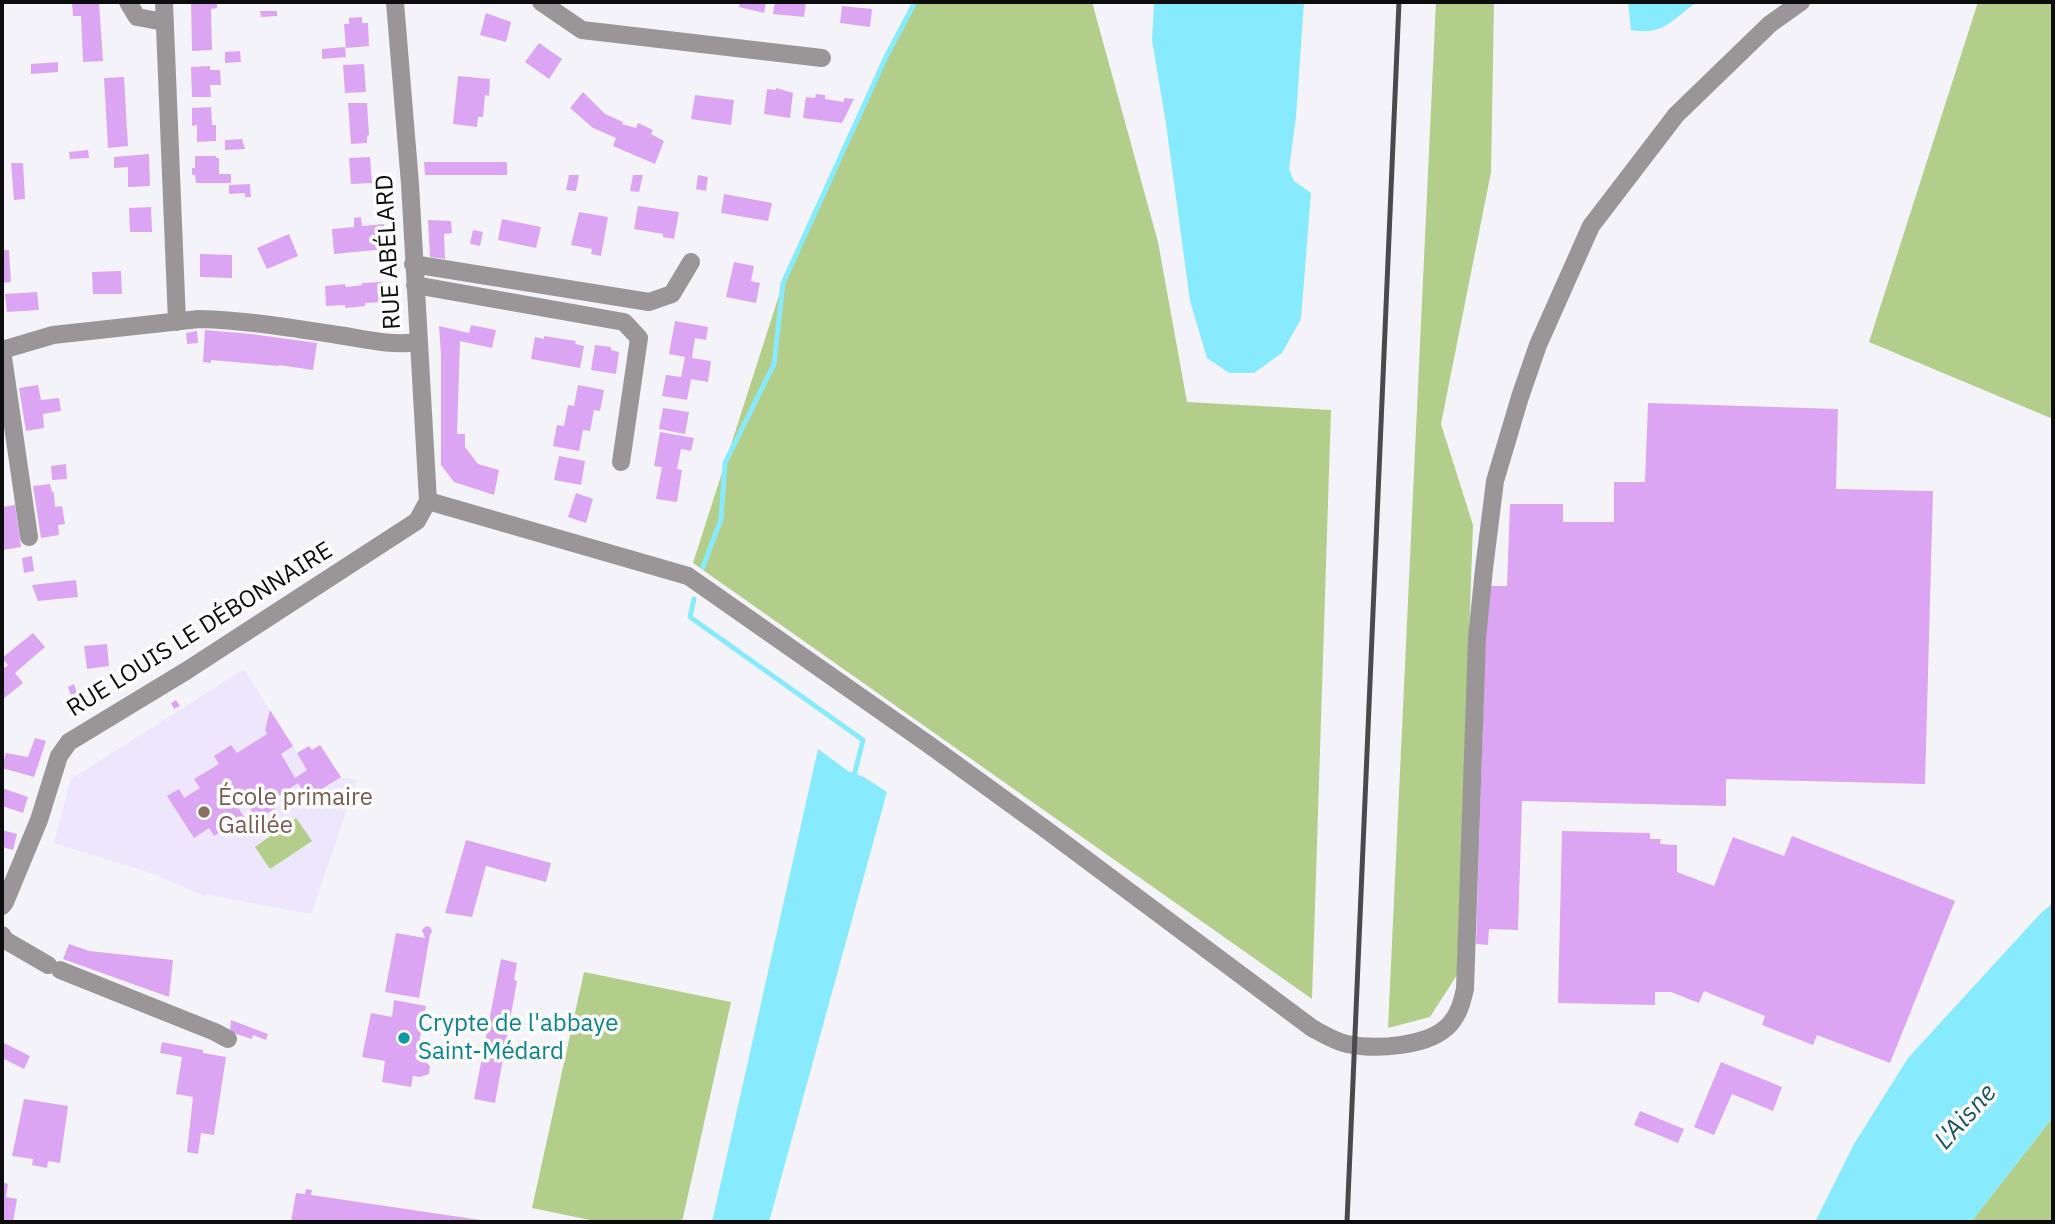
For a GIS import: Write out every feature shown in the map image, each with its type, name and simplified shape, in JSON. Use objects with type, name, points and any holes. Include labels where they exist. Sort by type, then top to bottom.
[{"type":"street","points":[[128,2],[137,17],[164,22]]},
{"type":"street","points":[[164,2],[177,322]]},
{"type":"street","name":"RUE ABÉLARD","points":[[395,2],[410,184],[428,501]]},
{"type":"street","points":[[541,2],[582,30],[822,58]]},
{"type":"street","points":[[428,501],[688,576],[1037,823],[1312,1028],[1345,1043],[1360,1046],[1377,1047],[1420,1040],[1449,1026],[1457,1014],[1465,989],[1477,638],[1483,569],[1495,481],[1538,345],[1591,226],[1614,195],[1676,115],[1770,24],[1801,2]]},
{"type":"street","points":[[414,264],[649,302],[672,294],[691,262]]},
{"type":"street","points":[[415,285],[624,322],[639,338],[621,462]]},
{"type":"street","points":[[29,537],[2,350],[53,335],[221,320],[401,345],[418,342]]},
{"type":"street","name":"RUE LOUIS LE DÉBONNAIRE","points":[[2,906],[40,820],[59,756],[69,742],[186,671],[417,521],[428,501]]},
{"type":"street","points":[[2,935],[5,940],[55,967],[228,1039]]},
{"type":"shaded area","name":"École primaire Galilée","points":[[244,669],[297,753],[309,746],[312,750],[320,745],[341,777],[357,780],[311,914],[208,895],[206,897],[154,874],[54,843],[71,779]]},
{"type":"green space","points":[[915,2],[1092,2],[1158,242],[1187,402],[1331,410],[1312,999],[693,563],[783,283],[886,57]]},
{"type":"green space","points":[[1436,2],[1494,2],[1491,172],[1441,424],[1473,525],[1457,975],[1430,1017],[1388,1028]]},
{"type":"green space","points":[[1978,2],[2053,2],[2053,419],[1869,342]]},
{"type":"green space","points":[[296,818],[312,841],[270,869],[255,847]]},
{"type":"green space","points":[[584,972],[731,1002],[682,1222],[600,1222],[532,1208]]},
{"type":"green space","points":[[2053,1117],[2053,1222],[1971,1222]]},
{"type":"water","points":[[1154,2],[1304,2],[1296,117],[1289,169],[1294,181],[1311,193],[1301,319],[1282,353],[1254,373],[1229,373],[1207,358],[1190,301],[1152,40]]},
{"type":"water","points":[[1628,2],[1697,2],[1667,25],[1652,31],[1643,31],[1631,30]]},
{"type":"water","points":[[818,749],[848,771],[864,777],[887,792],[769,1222],[712,1222]]},
{"type":"water","name":"L'Aisne","points":[[2053,903],[2053,1117],[1971,1222],[1815,1222],[1854,1144],[1908,1058]]},
{"type":"building","points":[[72,2],[99,2],[103,61],[83,62],[81,16],[73,16]]},
{"type":"building","points":[[191,2],[217,2],[217,8],[211,9],[212,50],[192,51]]},
{"type":"building","points":[[740,2],[766,2],[764,13],[739,7]]},
{"type":"building","points":[[775,2],[806,2],[804,17],[773,14]]},
{"type":"building","points":[[842,6],[872,9],[870,27],[840,23]]},
{"type":"building","points":[[260,11],[277,11],[277,16],[261,17]]},
{"type":"building","points":[[486,13],[511,22],[506,42],[480,35]]},
{"type":"building","points":[[362,17],[362,23],[368,23],[369,46],[346,48],[344,24],[349,24],[349,18]]},
{"type":"building","points":[[539,43],[562,59],[549,79],[525,62]]},
{"type":"building","points":[[345,47],[346,57],[322,59],[322,49]]},
{"type":"building","points":[[240,51],[241,62],[225,63],[225,52]]},
{"type":"building","points":[[58,62],[58,72],[31,74],[31,64]]},
{"type":"building","points":[[364,64],[366,92],[345,93],[343,65]]},
{"type":"building","points":[[210,66],[210,70],[220,70],[221,85],[210,85],[211,97],[192,97],[191,67]]},
{"type":"building","points":[[458,76],[490,79],[489,96],[485,95],[483,117],[478,117],[477,127],[453,124]]},
{"type":"building","points":[[124,77],[128,146],[108,148],[104,78]]},
{"type":"building","points":[[776,88],[793,93],[790,118],[764,114],[767,89]]},
{"type":"building","points":[[583,92],[605,114],[623,122],[622,124],[636,128],[638,123],[653,130],[651,134],[664,141],[655,164],[613,146],[616,138],[593,128],[570,108]]},
{"type":"building","points":[[816,94],[825,95],[825,99],[844,102],[844,98],[854,99],[842,123],[803,118],[806,97],[815,98]]},
{"type":"building","points":[[695,95],[734,100],[731,125],[691,119]]},
{"type":"building","points":[[348,103],[367,103],[367,143],[351,144]]},
{"type":"building","points":[[211,107],[212,125],[216,125],[216,141],[197,142],[197,125],[192,126],[192,108]]},
{"type":"building","points":[[242,139],[245,149],[225,150],[225,140]]},
{"type":"building","points":[[88,150],[89,158],[70,159],[69,152]]},
{"type":"building","points":[[149,154],[150,186],[128,187],[128,167],[114,168],[114,157]]},
{"type":"building","points":[[195,156],[219,158],[219,174],[231,174],[231,183],[196,183],[195,175],[192,175]]},
{"type":"building","points":[[370,157],[372,183],[351,184],[349,158]]},
{"type":"building","points":[[424,162],[507,162],[507,175],[425,175]]},
{"type":"building","points":[[11,163],[23,163],[25,199],[14,200]]},
{"type":"building","points":[[569,175],[579,175],[576,191],[566,190]]},
{"type":"building","points":[[633,175],[643,175],[639,192],[630,191]]},
{"type":"building","points":[[698,175],[708,177],[706,191],[696,189]]},
{"type":"building","points":[[250,184],[251,197],[245,197],[245,193],[229,194],[229,185]]},
{"type":"building","points":[[724,194],[772,203],[768,221],[721,213]]},
{"type":"building","points":[[638,206],[679,212],[674,239],[663,237],[663,234],[634,229]]},
{"type":"building","points":[[151,207],[152,232],[130,232],[129,208]]},
{"type":"building","points":[[579,212],[608,217],[601,256],[591,254],[592,249],[571,245]]},
{"type":"building","points":[[361,217],[362,226],[384,224],[386,249],[334,254],[332,229],[354,227],[354,218]]},
{"type":"building","points":[[502,219],[541,227],[536,248],[498,240]]},
{"type":"building","points":[[428,220],[451,221],[452,233],[444,234],[445,259],[430,257]]},
{"type":"building","points":[[473,230],[483,232],[480,246],[470,244]]},
{"type":"building","points":[[289,234],[298,256],[267,269],[257,248]]},
{"type":"building","points":[[2,250],[9,250],[11,282],[2,283]]},
{"type":"building","points":[[200,254],[232,255],[232,278],[200,277]]},
{"type":"building","points":[[734,262],[754,266],[751,281],[760,283],[756,303],[726,297]]},
{"type":"building","points":[[121,271],[122,294],[93,294],[92,272]]},
{"type":"building","points":[[382,282],[384,302],[345,308],[345,305],[326,306],[325,286],[345,284],[346,287]]},
{"type":"building","points":[[37,292],[39,310],[7,312],[5,294]]},
{"type":"building","points":[[675,321],[708,327],[706,340],[695,338],[692,358],[711,361],[708,382],[691,379],[687,400],[662,396],[666,375],[681,377],[685,357],[669,354]]},
{"type":"building","points":[[471,325],[496,330],[492,348],[460,341],[457,434],[465,434],[465,447],[478,464],[499,470],[494,495],[454,482],[441,465],[439,326],[469,333]]},
{"type":"building","points":[[205,330],[317,343],[313,370],[211,360],[211,363],[203,362]]},
{"type":"building","points":[[197,331],[198,343],[187,344],[186,333]]},
{"type":"building","points":[[544,336],[576,341],[575,344],[584,346],[580,368],[531,359],[535,337],[544,339]]},
{"type":"building","points":[[595,345],[611,347],[611,350],[619,352],[616,374],[591,370]]},
{"type":"building","points":[[38,385],[41,400],[59,398],[61,411],[43,414],[44,428],[26,431],[19,388]]},
{"type":"building","points":[[578,385],[604,390],[600,411],[594,410],[590,431],[583,430],[579,451],[553,446],[557,425],[564,426],[568,405],[574,406]]},
{"type":"building","points":[[1648,403],[1838,409],[1836,489],[1933,491],[1925,784],[1726,779],[1726,806],[1522,801],[1518,930],[1489,929],[1488,945],[1476,944],[1488,586],[1507,586],[1510,504],[1563,504],[1563,522],[1614,522],[1614,482],[1645,482]]},
{"type":"building","points":[[663,408],[689,412],[685,434],[659,429]]},
{"type":"building","points":[[660,432],[694,438],[691,451],[681,449],[677,469],[682,470],[677,502],[656,499],[662,467],[654,466]]},
{"type":"building","points":[[559,456],[585,461],[581,485],[554,480]]},
{"type":"building","points":[[66,464],[67,479],[52,480],[51,466]]},
{"type":"building","points":[[50,484],[54,492],[55,507],[62,506],[65,524],[58,525],[59,535],[41,538],[33,486]]},
{"type":"building","points":[[576,493],[593,499],[586,523],[568,517]]},
{"type":"building","points":[[15,505],[21,547],[2,550],[2,507]]},
{"type":"building","points":[[32,556],[34,571],[24,573],[22,558]]},
{"type":"building","points":[[76,580],[78,597],[38,601],[32,585]]},
{"type":"building","points":[[33,633],[45,647],[15,673],[23,683],[2,700],[2,670],[8,665],[2,658]]},
{"type":"building","points":[[107,644],[109,666],[87,669],[84,646]]},
{"type":"building","points":[[74,684],[79,700],[73,702],[68,687]]},
{"type":"building","points":[[176,700],[180,706],[174,709],[171,703]]},
{"type":"building","points":[[270,710],[293,746],[281,754],[295,778],[307,770],[297,753],[309,746],[312,750],[320,745],[341,777],[307,798],[298,783],[277,797],[274,809],[264,815],[252,812],[247,804],[239,809],[244,817],[214,836],[209,828],[194,838],[167,796],[179,789],[184,798],[200,788],[194,779],[219,764],[214,756],[231,745],[237,753],[267,734],[265,730]]},
{"type":"building","points":[[35,738],[46,741],[34,777],[2,768],[6,753],[28,757]]},
{"type":"building","points":[[2,788],[28,797],[23,813],[2,806]]},
{"type":"building","points":[[2,830],[17,834],[13,850],[2,847]]},
{"type":"building","points":[[1562,831],[1650,833],[1650,839],[1661,839],[1660,844],[1677,845],[1677,872],[1714,886],[1733,837],[1784,856],[1792,836],[1955,901],[1890,1063],[1817,1035],[1813,1045],[1762,1025],[1765,1016],[1704,991],[1699,1003],[1671,992],[1655,992],[1655,1005],[1558,1003]]},
{"type":"building","points":[[466,840],[551,863],[546,882],[486,866],[472,917],[445,913]]},
{"type":"building","points":[[426,926],[432,931],[419,998],[385,992],[396,933],[425,938],[422,930]]},
{"type":"building","points":[[69,944],[89,951],[173,960],[169,997],[63,959]]},
{"type":"building","points":[[501,959],[517,963],[514,980],[517,981],[495,1103],[474,1099]]},
{"type":"building","name":"Crypte de l'abbaye Saint-Médard","points":[[394,1000],[426,1006],[416,1059],[425,1061],[430,1066],[429,1074],[413,1076],[411,1087],[382,1082],[385,1061],[362,1057],[371,1013],[392,1017]]},
{"type":"building","points":[[231,1020],[268,1034],[266,1040],[230,1032]]},
{"type":"building","points":[[2,1042],[30,1056],[24,1069],[2,1058]]},
{"type":"building","points":[[162,1042],[226,1057],[214,1135],[201,1133],[198,1154],[187,1152],[193,1097],[176,1094],[182,1057],[160,1053]]},
{"type":"building","points":[[1721,1062],[1782,1087],[1773,1111],[1732,1094],[1714,1135],[1694,1127]]},
{"type":"building","points":[[24,1099],[68,1106],[60,1163],[48,1161],[47,1168],[32,1165],[33,1159],[12,1156]]},
{"type":"building","points":[[1640,1111],[1684,1129],[1678,1143],[1634,1125]]},
{"type":"building","points":[[2,1182],[8,1184],[6,1197],[17,1199],[13,1222],[2,1222]]},
{"type":"building","points":[[306,1189],[312,1190],[311,1195],[487,1222],[291,1222],[296,1193],[305,1194]]},
{"type":"waterway","points":[[703,567],[721,519],[725,463],[774,364],[783,283],[886,57],[915,2]]},
{"type":"waterway","points":[[694,599],[690,617],[863,740],[853,780]]},
{"type":"railway","points":[[1347,1222],[1399,2]]},
{"type":"place","name":"École primaire Galilée","points":[[204,812]]},
{"type":"place","name":"Crypte de l'abbaye Saint-Médard","points":[[404,1038]]}]
